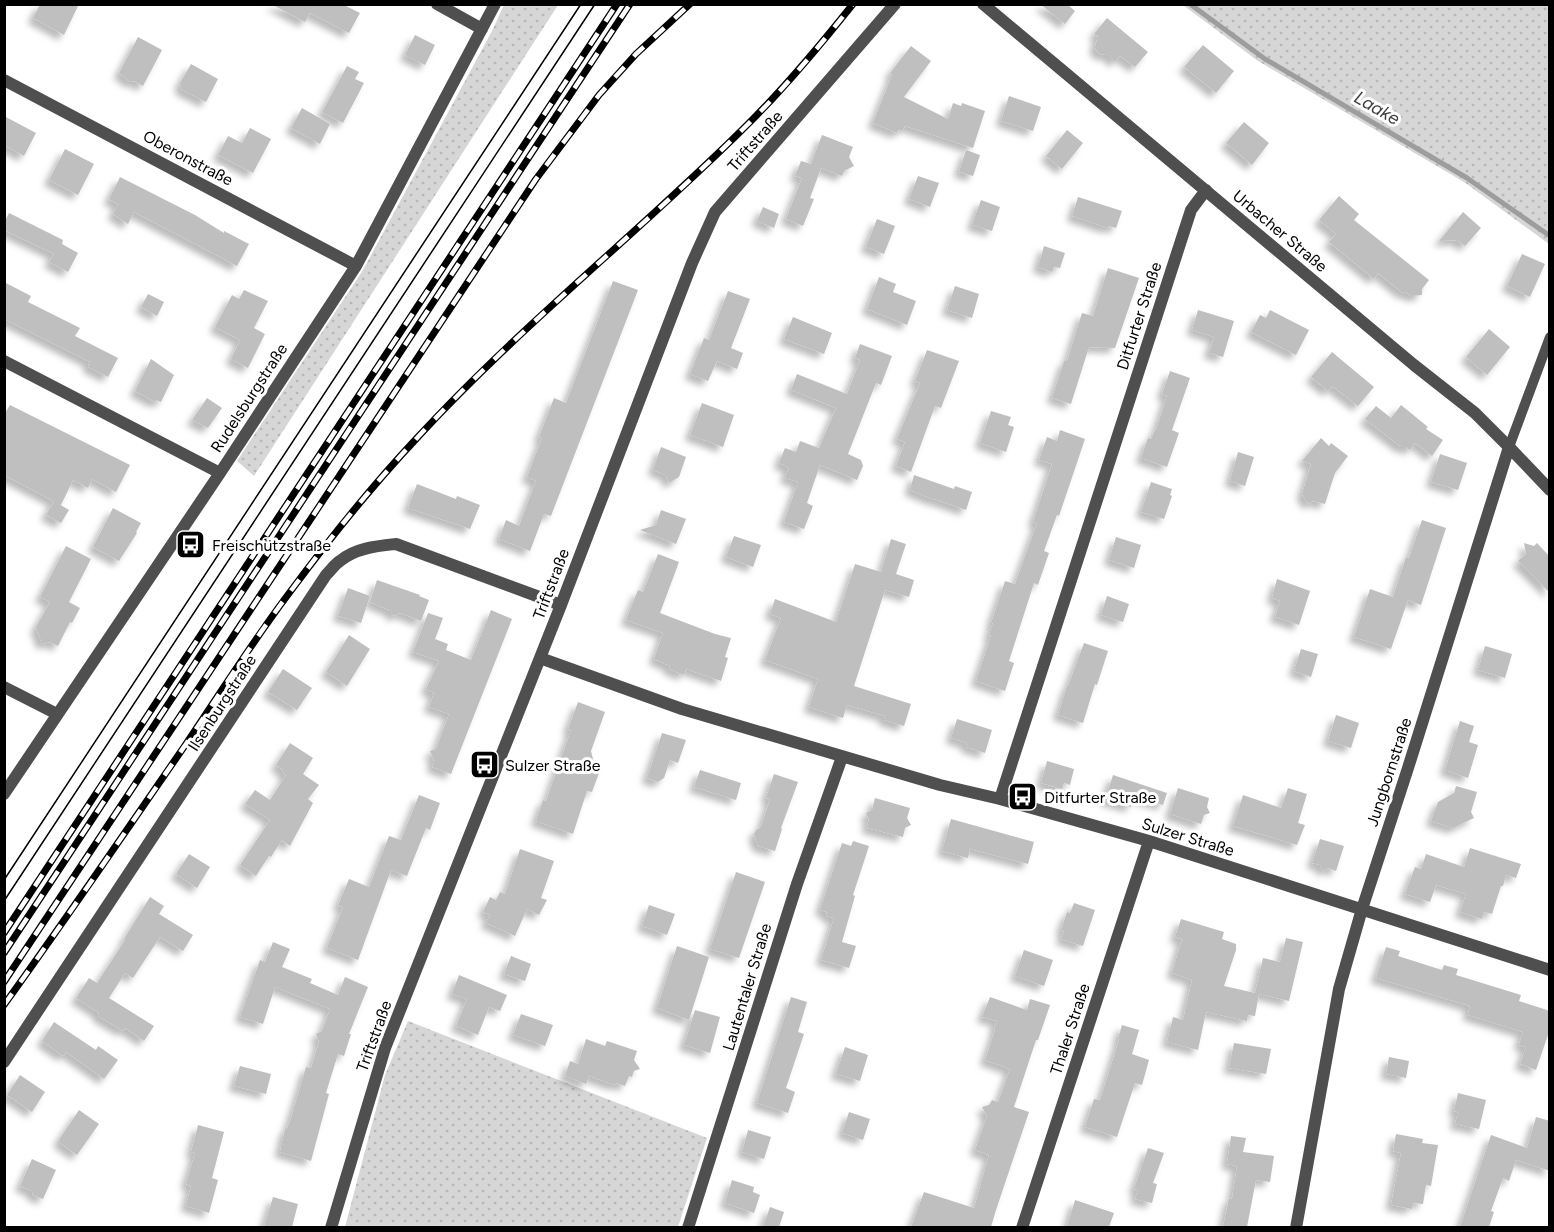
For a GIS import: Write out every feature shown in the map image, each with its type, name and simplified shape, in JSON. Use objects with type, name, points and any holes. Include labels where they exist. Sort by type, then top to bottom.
[{"type":"street","points":[[436,4],[482,29]]},
{"type":"street","name":"Rudelsburgstraße","points":[[4,794],[356,266],[495,4]]},
{"type":"street","name":"Triftstraße","points":[[331,1227],[385,1048],[561,605],[692,263],[715,212],[895,4]]},
{"type":"street","name":"Urbacher Straße","points":[[983,4],[1474,413],[1550,490]]},
{"type":"street","name":"Oberonstraße","points":[[4,80],[356,266]]},
{"type":"street","name":"Ditfurter Straße","points":[[1000,799],[1191,210],[1206,190]]},
{"type":"street","points":[[4,361],[220,473]]},
{"type":"street","name":"Jungbornstraße","points":[[1296,1227],[1339,989],[1362,909],[1509,447]]},
{"type":"street","name":"Ilsenburgstraße","points":[[4,1062],[326,575],[340,560],[358,551],[396,544],[561,605]]},
{"type":"street","name":"Sulzer Straße","points":[[540,658],[682,709],[940,785],[1000,799],[1149,842],[1550,970]]},
{"type":"street","points":[[4,687],[57,714]]},
{"type":"street","name":"Lautentaler Straße","points":[[688,1227],[797,884],[842,757]]},
{"type":"street","name":"Thaler Straße","points":[[1022,1227],[1149,842]]},
{"type":"lane","name":"Jungbornstraße","points":[[1509,447],[1550,337]]},
{"type":"shaded area","points":[[504,5],[558,5],[254,476],[237,461],[363,270]]},
{"type":"shaded area","points":[[1183,5],[1549,5],[1549,244],[1464,182],[1258,61]]},
{"type":"shaded area","points":[[408,1021],[707,1138],[678,1227],[345,1227],[385,1075]]},
{"type":"building","points":[[40,4],[79,4],[64,35],[33,18]]},
{"type":"building","points":[[271,4],[342,4],[360,13],[349,33],[310,13],[305,22]]},
{"type":"building","points":[[1040,4],[1067,4],[1075,11],[1065,24]]},
{"type":"building","points":[[1107,18],[1148,52],[1135,67],[1120,56],[1115,62],[1108,55],[1097,52],[1095,47],[1098,36],[1094,34]]},
{"type":"building","points":[[415,35],[435,45],[425,65],[405,55]]},
{"type":"building","points":[[138,37],[162,50],[143,86],[134,81],[130,82],[119,73]]},
{"type":"building","points":[[1203,45],[1234,71],[1216,93],[1184,67]]},
{"type":"building","points":[[911,46],[931,61],[904,97],[948,119],[953,103],[961,106],[962,103],[985,111],[973,148],[905,126],[897,133],[873,123],[892,75],[890,73]]},
{"type":"building","points":[[191,64],[218,79],[206,102],[182,90],[180,83]]},
{"type":"building","points":[[347,66],[359,72],[355,79],[364,83],[343,123],[322,112]]},
{"type":"building","points":[[1009,96],[1041,107],[1033,131],[1001,121]]},
{"type":"building","points":[[302,108],[330,124],[320,144],[291,128]]},
{"type":"building","points":[[4,116],[36,133],[24,156],[4,145]]},
{"type":"building","points":[[1244,122],[1269,143],[1252,165],[1226,143]]},
{"type":"building","points":[[250,128],[271,139],[253,173],[218,155],[228,136],[242,143]]},
{"type":"building","points":[[1067,130],[1083,143],[1062,169],[1046,156]]},
{"type":"building","points":[[822,135],[853,147],[849,157],[854,166],[844,171],[842,176],[821,168],[810,198],[814,199],[803,226],[786,219],[802,178],[795,176],[801,161],[811,164]]},
{"type":"building","points":[[65,149],[94,164],[78,195],[49,180]]},
{"type":"building","points":[[966,150],[980,155],[973,176],[959,172]]},
{"type":"building","points":[[918,176],[939,183],[930,207],[909,199]]},
{"type":"building","points":[[120,177],[249,244],[237,266],[134,212],[128,224],[113,214],[118,204],[109,199]]},
{"type":"building","points":[[1339,196],[1359,214],[1354,220],[1429,280],[1422,289],[1422,295],[1411,296],[1406,292],[1404,294],[1378,273],[1374,279],[1329,242],[1336,234],[1319,220]]},
{"type":"building","points":[[1078,197],[1122,211],[1116,228],[1109,226],[1108,228],[1072,216]]},
{"type":"building","points":[[981,200],[1000,207],[992,231],[972,225]]},
{"type":"building","points":[[763,207],[779,214],[774,228],[757,221]]},
{"type":"building","points":[[1463,212],[1481,228],[1465,246],[1457,240],[1439,241]]},
{"type":"building","points":[[9,213],[63,240],[62,244],[78,253],[68,272],[49,262],[54,254],[4,230],[4,223]]},
{"type":"building","points":[[877,219],[895,226],[884,254],[866,247]]},
{"type":"building","points":[[1044,246],[1065,253],[1060,268],[1054,267],[1052,272],[1038,267]]},
{"type":"building","points":[[1522,254],[1545,264],[1530,297],[1507,286]]},
{"type":"building","points":[[1108,268],[1139,278],[1115,348],[1089,347],[1071,404],[1052,398],[1064,361],[1067,361],[1082,313],[1093,316]]},
{"type":"building","points":[[879,277],[896,284],[893,292],[916,301],[907,325],[867,309]]},
{"type":"building","points":[[613,281],[638,290],[551,516],[544,514],[530,551],[499,539],[506,520],[519,526],[536,481],[527,477],[542,438],[539,437],[554,398],[566,403]]},
{"type":"building","points":[[4,282],[31,296],[28,302],[80,328],[75,336],[118,358],[108,377],[88,367],[90,362],[4,319]]},
{"type":"building","points":[[955,286],[979,294],[972,318],[947,310]]},
{"type":"building","points":[[244,290],[268,301],[254,328],[265,334],[248,368],[231,359],[240,340],[215,327],[232,295],[239,299]]},
{"type":"building","points":[[728,291],[750,299],[731,348],[743,353],[737,369],[717,361],[708,381],[690,374],[704,338],[709,340]]},
{"type":"building","points":[[148,294],[164,302],[157,316],[141,307]]},
{"type":"building","points":[[1198,310],[1234,321],[1223,357],[1209,353],[1214,337],[1192,330]]},
{"type":"building","points":[[1270,310],[1309,330],[1296,355],[1251,332],[1260,315],[1266,318]]},
{"type":"building","points":[[793,317],[832,333],[824,354],[784,339]]},
{"type":"building","points":[[1489,329],[1510,347],[1487,375],[1466,357]]},
{"type":"building","points":[[860,344],[892,356],[881,385],[876,383],[848,454],[861,460],[863,466],[857,480],[820,465],[807,503],[813,506],[804,529],[784,522],[798,482],[785,478],[789,468],[779,463],[785,448],[796,452],[800,441],[819,448],[836,408],[791,390],[797,374],[847,394],[860,360],[855,358]]},
{"type":"building","points":[[927,350],[959,361],[941,408],[935,406],[911,472],[896,466],[905,442],[897,439],[920,383],[915,381]]},
{"type":"building","points":[[1332,352],[1374,387],[1358,406],[1332,386],[1328,391],[1311,377]]},
{"type":"building","points":[[151,359],[174,375],[161,402],[156,400],[155,402],[135,391]]},
{"type":"building","points":[[1170,371],[1190,378],[1172,430],[1179,433],[1167,467],[1141,458],[1148,438],[1151,439],[1156,430],[1167,396],[1162,394]]},
{"type":"building","points":[[207,398],[222,408],[208,428],[192,420]]},
{"type":"building","points":[[702,403],[734,415],[723,447],[690,435]]},
{"type":"building","points":[[10,405],[130,465],[116,492],[92,479],[88,488],[73,480],[61,505],[4,475],[4,415]]},
{"type":"building","points":[[1401,405],[1428,427],[1426,429],[1443,440],[1432,456],[1415,443],[1410,450],[1401,447],[1365,419],[1376,406],[1391,418]]},
{"type":"building","points":[[991,411],[1011,417],[1008,425],[1014,427],[1006,452],[980,443]]},
{"type":"building","points":[[1060,430],[1085,439],[1059,516],[1057,515],[1044,551],[1049,553],[1038,585],[1034,583],[1009,661],[1014,663],[1005,691],[976,681],[991,636],[989,635],[993,623],[991,623],[1005,581],[1015,584],[1037,523],[1033,522],[1052,464],[1039,460],[1047,437],[1057,441]]},
{"type":"building","points":[[1321,438],[1329,446],[1331,443],[1348,456],[1335,473],[1325,504],[1313,501],[1308,504],[1302,494],[1311,464],[1302,461]]},
{"type":"building","points":[[661,447],[686,457],[679,477],[669,483],[666,475],[653,470]]},
{"type":"building","points":[[1238,452],[1254,457],[1245,486],[1230,481]]},
{"type":"building","points":[[1440,454],[1467,463],[1458,490],[1431,482]]},
{"type":"building","points":[[914,475],[954,489],[955,486],[972,492],[966,510],[910,490]]},
{"type":"building","points":[[1151,482],[1172,489],[1170,495],[1172,496],[1164,519],[1141,512]]},
{"type":"building","points":[[417,484],[456,499],[457,496],[480,505],[470,529],[408,508]]},
{"type":"building","points":[[54,501],[69,510],[61,523],[46,515]]},
{"type":"building","points":[[113,508],[141,523],[119,561],[93,547]]},
{"type":"building","points":[[661,510],[686,519],[676,544],[640,530],[656,525]]},
{"type":"building","points":[[1422,520],[1446,528],[1421,605],[1408,600],[1391,649],[1354,637],[1370,589],[1393,597],[1406,557],[1409,558]]},
{"type":"building","points":[[734,536],[761,545],[753,567],[726,557]]},
{"type":"building","points":[[1116,537],[1141,545],[1134,568],[1109,560]]},
{"type":"building","points":[[891,539],[906,544],[896,574],[914,580],[909,597],[885,590],[854,686],[911,704],[904,726],[884,720],[885,716],[847,705],[843,718],[809,707],[818,679],[765,660],[781,618],[770,614],[775,599],[836,622],[855,564],[881,572]]},
{"type":"building","points":[[1524,543],[1534,546],[1537,543],[1550,557],[1550,593],[1518,561],[1526,554]]},
{"type":"building","points":[[66,546],[91,559],[69,602],[80,608],[58,646],[50,642],[42,644],[36,627],[50,602],[40,597]]},
{"type":"building","points":[[658,554],[679,562],[660,613],[731,638],[721,681],[686,669],[684,675],[669,669],[670,666],[654,659],[663,633],[626,620],[638,590],[643,592]]},
{"type":"building","points":[[1277,579],[1310,591],[1299,625],[1275,617],[1280,601],[1272,598]]},
{"type":"building","points":[[377,580],[429,600],[421,621],[400,613],[393,616],[391,611],[370,602]]},
{"type":"building","points":[[348,588],[370,596],[361,623],[338,616]]},
{"type":"building","points":[[1107,596],[1129,604],[1123,622],[1101,615]]},
{"type":"building","points":[[491,610],[512,619],[451,774],[432,767],[434,760],[430,751],[436,749],[449,714],[429,707],[434,693],[426,689],[439,661],[413,652],[428,613],[443,618],[435,639],[448,644],[446,650],[471,660]]},
{"type":"building","points":[[349,635],[370,649],[347,686],[326,672]]},
{"type":"building","points":[[1084,643],[1108,651],[1083,723],[1058,715]]},
{"type":"building","points":[[1485,646],[1512,654],[1505,678],[1478,670]]},
{"type":"building","points":[[1301,649],[1318,654],[1311,677],[1294,671]]},
{"type":"building","points":[[283,669],[312,688],[297,710],[268,692]]},
{"type":"building","points":[[578,702],[605,712],[591,751],[594,763],[602,765],[592,792],[587,791],[573,834],[536,821],[543,800],[546,801],[571,730],[568,729]]},
{"type":"building","points":[[1336,715],[1359,723],[1351,748],[1328,741]]},
{"type":"building","points":[[957,719],[992,730],[985,753],[966,747],[967,743],[951,738]]},
{"type":"building","points":[[1460,721],[1474,726],[1469,742],[1478,745],[1468,778],[1445,770]]},
{"type":"building","points":[[662,733],[686,740],[678,763],[670,760],[664,778],[658,782],[647,778]]},
{"type":"building","points":[[290,743],[313,758],[303,774],[319,785],[308,799],[313,803],[290,846],[282,840],[256,876],[240,865],[270,820],[245,804],[255,790],[270,800],[286,775],[276,765]]},
{"type":"building","points":[[1047,761],[1074,769],[1070,785],[1064,783],[1062,789],[1041,783]]},
{"type":"building","points":[[700,770],[741,783],[736,800],[694,787]]},
{"type":"building","points":[[774,774],[798,782],[775,851],[758,846],[754,834],[761,827],[770,799],[766,798]]},
{"type":"building","points":[[1113,775],[1167,793],[1163,805],[1134,797],[1131,807],[1105,800]]},
{"type":"building","points":[[1456,786],[1477,792],[1471,812],[1474,818],[1453,828],[1431,821],[1438,802],[1454,793]]},
{"type":"building","points":[[1178,788],[1209,798],[1207,807],[1210,813],[1204,815],[1201,824],[1170,814]]},
{"type":"building","points":[[1288,788],[1307,794],[1298,823],[1305,825],[1297,845],[1233,826],[1243,795],[1281,808]]},
{"type":"building","points":[[419,795],[440,803],[430,830],[426,828],[407,876],[391,870],[358,960],[327,948],[343,907],[338,905],[349,879],[369,887],[389,836],[401,840]]},
{"type":"building","points":[[875,798],[910,808],[907,818],[911,825],[905,828],[903,837],[867,828],[869,819],[866,813],[872,810]]},
{"type":"building","points":[[951,819],[1034,842],[1028,864],[970,849],[968,858],[942,851]]},
{"type":"building","points":[[1320,839],[1344,846],[1336,871],[1328,868],[1323,871],[1320,865],[1312,863]]},
{"type":"building","points":[[853,841],[869,846],[853,895],[855,896],[842,942],[856,946],[849,968],[821,960],[834,918],[826,916],[827,912],[820,910],[842,843],[851,846]]},
{"type":"building","points":[[1470,848],[1521,864],[1516,878],[1506,875],[1492,914],[1484,912],[1482,919],[1460,912],[1466,894],[1436,885],[1430,902],[1405,894],[1415,867],[1421,869],[1426,854],[1464,867]]},
{"type":"building","points":[[520,849],[554,861],[541,898],[547,900],[539,915],[527,909],[515,936],[486,923],[490,915],[483,912],[490,897],[496,900],[500,892],[505,894]]},
{"type":"building","points":[[189,854],[210,867],[197,888],[176,874]]},
{"type":"building","points":[[736,872],[765,882],[739,958],[710,949]]},
{"type":"building","points":[[150,897],[164,906],[159,914],[193,935],[183,951],[160,937],[133,978],[125,973],[109,998],[154,1026],[144,1041],[125,1028],[123,1031],[98,1016],[99,1013],[76,998],[89,978],[97,983]]},
{"type":"building","points":[[1074,903],[1095,910],[1083,946],[1061,939],[1064,931],[1061,930],[1067,912],[1070,913]]},
{"type":"building","points":[[649,905],[675,914],[667,935],[642,926]]},
{"type":"building","points":[[1181,919],[1224,932],[1222,939],[1236,944],[1224,986],[1255,993],[1263,958],[1280,962],[1286,938],[1303,942],[1289,1001],[1259,994],[1255,1016],[1248,1015],[1247,1021],[1206,1012],[1198,1050],[1167,1042],[1173,1017],[1183,1020],[1192,980],[1172,973],[1182,939],[1175,937]]},
{"type":"building","points":[[273,942],[290,949],[282,967],[312,979],[310,983],[338,995],[345,977],[368,987],[349,1034],[351,1034],[344,1056],[338,1054],[326,1093],[329,1094],[311,1161],[280,1152],[285,1129],[291,1118],[306,1067],[311,1068],[319,1042],[316,1034],[322,1031],[330,1009],[275,987],[263,1024],[240,1017],[260,960],[265,962]]},
{"type":"building","points":[[677,946],[709,957],[689,1020],[657,1008]]},
{"type":"building","points":[[1386,947],[1400,951],[1398,956],[1442,970],[1444,965],[1458,969],[1456,975],[1521,995],[1519,1001],[1550,1011],[1550,1029],[1536,1070],[1520,1064],[1526,1047],[1519,1045],[1523,1032],[1468,1015],[1470,1006],[1376,978]]},
{"type":"building","points":[[1024,950],[1053,960],[1044,986],[1015,976]]},
{"type":"building","points":[[511,956],[531,964],[525,981],[504,974]]},
{"type":"building","points":[[459,975],[507,995],[500,1011],[489,1007],[478,1035],[456,1026],[467,999],[452,994]]},
{"type":"building","points":[[791,997],[807,1002],[798,1032],[804,1034],[786,1088],[795,1092],[788,1113],[757,1103]]},
{"type":"building","points":[[990,997],[1027,1010],[1030,999],[1050,1005],[1014,1107],[1029,1112],[991,1227],[911,1227],[924,1192],[974,1208],[989,1155],[975,1150],[987,1116],[982,1107],[989,1105],[992,1100],[998,1102],[1010,1069],[985,1060],[997,1021],[982,1017]]},
{"type":"building","points":[[695,1010],[720,1017],[710,1053],[684,1045]]},
{"type":"building","points":[[521,1014],[553,1025],[545,1046],[513,1035]]},
{"type":"building","points":[[54,1022],[96,1050],[98,1046],[118,1060],[104,1079],[66,1052],[63,1056],[42,1041]]},
{"type":"building","points":[[1122,1025],[1139,1030],[1132,1054],[1149,1060],[1142,1085],[1135,1083],[1117,1137],[1085,1127],[1094,1099],[1100,1100]]},
{"type":"building","points":[[586,1039],[605,1046],[607,1041],[637,1051],[634,1060],[640,1069],[634,1071],[632,1077],[629,1076],[625,1086],[589,1076],[586,1084],[565,1076],[570,1061],[578,1064]]},
{"type":"building","points":[[1234,1043],[1271,1049],[1266,1074],[1229,1068]]},
{"type":"building","points":[[845,1047],[868,1055],[860,1081],[836,1074]]},
{"type":"building","points":[[1389,1057],[1409,1061],[1406,1078],[1386,1074]]},
{"type":"building","points":[[240,1066],[271,1074],[266,1094],[234,1086]]},
{"type":"building","points":[[20,1075],[45,1092],[32,1112],[7,1095]]},
{"type":"building","points":[[1458,1093],[1486,1100],[1479,1129],[1455,1124],[1458,1112],[1454,1111]]},
{"type":"building","points":[[79,1110],[99,1124],[77,1155],[60,1143],[60,1138]]},
{"type":"building","points":[[849,1112],[870,1119],[863,1140],[842,1133]]},
{"type":"building","points":[[1536,1117],[1550,1121],[1550,1171],[1516,1160],[1509,1181],[1503,1178],[1491,1211],[1494,1212],[1489,1227],[1460,1227],[1491,1135],[1527,1148]]},
{"type":"building","points":[[198,1125],[224,1132],[212,1178],[218,1180],[209,1213],[186,1206],[191,1186],[186,1184],[195,1153],[191,1152]]},
{"type":"building","points":[[748,1130],[771,1137],[764,1159],[742,1152]]},
{"type":"building","points":[[1396,1134],[1423,1139],[1422,1143],[1438,1145],[1431,1186],[1426,1185],[1423,1204],[1413,1203],[1412,1209],[1391,1205],[1401,1153],[1393,1151]]},
{"type":"building","points":[[1231,1136],[1246,1138],[1243,1152],[1274,1156],[1270,1182],[1256,1180],[1247,1227],[1223,1227],[1229,1198],[1232,1199],[1237,1166],[1227,1164]]},
{"type":"building","points":[[1148,1148],[1164,1153],[1153,1183],[1157,1184],[1152,1203],[1135,1199],[1138,1190],[1134,1189]]},
{"type":"building","points":[[32,1159],[56,1170],[43,1199],[20,1186]]},
{"type":"building","points":[[732,1180],[754,1187],[753,1192],[760,1195],[754,1213],[725,1203]]},
{"type":"building","points":[[273,1197],[298,1204],[292,1227],[264,1227]]},
{"type":"building","points":[[1075,1200],[1114,1213],[1109,1227],[1067,1227]]},
{"type":"building","points":[[770,1207],[784,1212],[779,1227],[763,1227]]},
{"type":"waterway","name":"Laake","points":[[1190,4],[1265,59],[1467,178],[1550,236]]},
{"type":"tram line","points":[[4,880],[581,4]]},
{"type":"tram line","points":[[4,901],[595,4]]},
{"type":"railway","points":[[4,933],[617,4]]},
{"type":"railway","points":[[4,953],[630,4]]},
{"type":"railway","points":[[4,982],[536,179],[599,95],[636,54],[690,4]]},
{"type":"railway","points":[[4,1005],[274,614],[366,496],[417,438],[496,358],[703,168],[758,114],[853,4]]},
{"type":"place","name":"Freischützstraße","points":[[191,545]]},
{"type":"place","name":"Sulzer Straße","points":[[484,765]]},
{"type":"place","name":"Ditfurter Straße","points":[[1023,797]]}]
